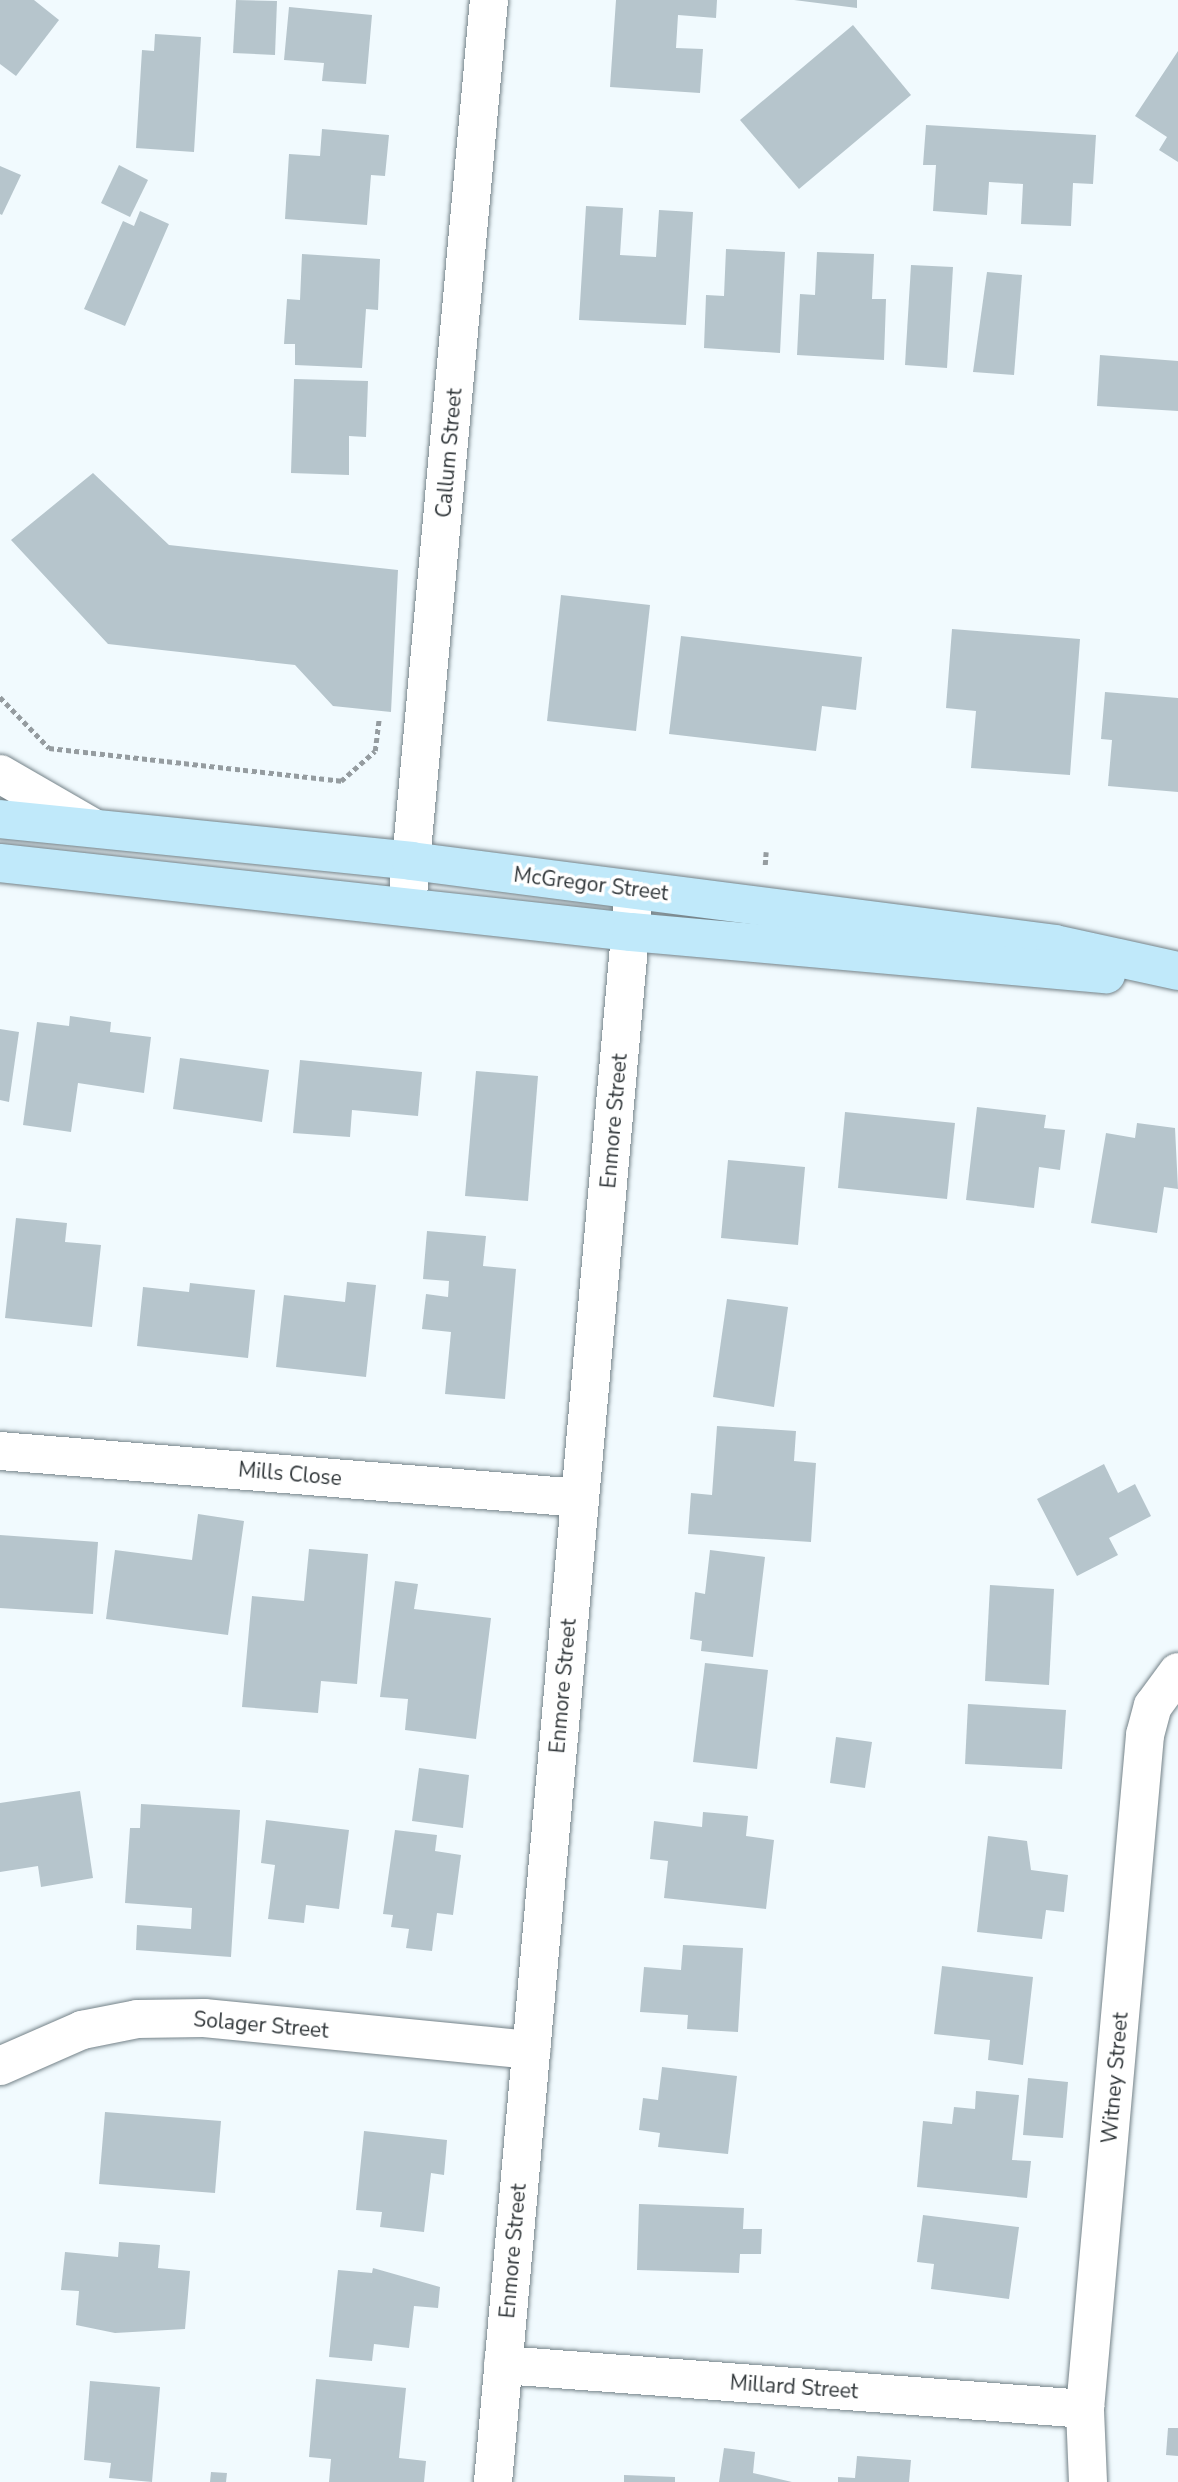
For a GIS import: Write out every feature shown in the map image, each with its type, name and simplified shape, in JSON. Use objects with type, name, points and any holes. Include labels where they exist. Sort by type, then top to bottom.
[{"type":"main road","name":"McGregor Street","points":[[0,820],[90,826],[411,861],[1055,944],[1178,971]]},
{"type":"main road","name":"McGregor Street","points":[[0,863],[631,932],[1178,977]]},
{"type":"street","name":"Callum Street","points":[[407,906],[489,0]]},
{"type":"street","points":[[0,774],[90,826]]},
{"type":"street","name":"Enmore Street","points":[[493,2482],[634,890]]},
{"type":"street","name":"Mills Close","points":[[0,1451],[580,1498]]},
{"type":"street","name":"Witney Street","points":[[1088,2482],[1085,2409],[1145,1735],[1172,1675]]},
{"type":"street","name":"Solager Street","points":[[0,2066],[82,2029],[137,2019],[204,2018],[531,2050]]},
{"type":"street","name":"Millard Street","points":[[503,2365],[1085,2409]]},
{"type":"path","points":[[0,697],[49,748],[341,781],[375,751],[380,711]]},
{"type":"building","points":[[0,0],[34,0],[59,20],[16,76],[0,64]]},
{"type":"building","points":[[236,0],[277,1],[275,55],[233,53]]},
{"type":"building","points":[[616,0],[717,0],[716,18],[678,15],[676,48],[703,49],[700,93],[610,87]]},
{"type":"building","points":[[794,0],[857,0],[857,8]]},
{"type":"building","points":[[289,7],[372,15],[366,84],[322,81],[324,63],[284,60]]},
{"type":"building","points":[[853,25],[911,95],[799,189],[740,120]]},
{"type":"building","points":[[155,34],[201,37],[194,152],[136,148],[142,50],[154,51]]},
{"type":"building","points":[[1178,51],[1178,162],[1159,150],[1167,137],[1135,116]]},
{"type":"building","points":[[926,125],[1096,135],[1093,184],[1073,183],[1071,226],[1021,224],[1023,184],[989,182],[987,215],[933,211],[936,165],[923,165]]},
{"type":"building","points":[[322,129],[389,135],[385,176],[371,175],[367,225],[285,219],[289,154],[320,156]]},
{"type":"building","points":[[119,165],[148,180],[130,217],[101,203]]},
{"type":"building","points":[[0,166],[21,175],[2,215],[0,214]]},
{"type":"building","points":[[586,206],[623,208],[620,255],[656,257],[659,210],[693,212],[686,325],[579,320]]},
{"type":"building","points":[[140,211],[169,224],[125,326],[84,309],[123,221],[134,226]]},
{"type":"building","points":[[726,249],[785,252],[780,353],[704,348],[706,295],[724,296]]},
{"type":"building","points":[[817,252],[874,254],[872,299],[886,299],[884,360],[797,355],[800,294],[815,295]]},
{"type":"building","points":[[302,254],[380,259],[378,310],[366,309],[362,368],[295,365],[295,344],[284,344],[287,299],[300,300]]},
{"type":"building","points":[[911,265],[953,267],[947,368],[905,365]]},
{"type":"building","points":[[987,272],[1022,275],[1014,375],[973,372]]},
{"type":"building","points":[[1100,355],[1178,361],[1178,411],[1097,406]]},
{"type":"building","points":[[294,379],[368,381],[366,437],[349,436],[349,475],[291,473]]},
{"type":"building","points":[[93,473],[169,545],[398,570],[391,712],[333,706],[295,665],[108,644],[11,540]]},
{"type":"building","points":[[561,595],[650,605],[636,731],[547,721]]},
{"type":"building","points":[[952,629],[1080,639],[1070,775],[971,768],[976,711],[946,708]]},
{"type":"building","points":[[681,636],[862,657],[856,710],[822,706],[816,751],[669,734]]},
{"type":"building","points":[[1105,692],[1178,698],[1178,792],[1108,786],[1112,740],[1101,739]]},
{"type":"building","points":[[70,1016],[111,1022],[110,1032],[151,1037],[144,1093],[78,1083],[71,1132],[23,1125],[37,1022],[69,1026]]},
{"type":"building","points":[[0,1029],[19,1032],[9,1102],[0,1100]]},
{"type":"building","points":[[180,1058],[269,1070],[262,1122],[173,1109]]},
{"type":"building","points":[[300,1060],[422,1072],[418,1116],[352,1110],[350,1137],[293,1133]]},
{"type":"building","points":[[476,1071],[538,1076],[528,1201],[465,1196]]},
{"type":"building","points":[[977,1107],[1046,1115],[1044,1128],[1065,1130],[1060,1170],[1039,1167],[1034,1208],[966,1200]]},
{"type":"building","points":[[845,1112],[955,1123],[947,1199],[838,1188]]},
{"type":"building","points":[[1137,1123],[1175,1128],[1178,1189],[1164,1187],[1157,1233],[1091,1223],[1106,1133],[1135,1138]]},
{"type":"building","points":[[728,1160],[805,1167],[798,1245],[721,1238]]},
{"type":"building","points":[[16,1218],[67,1223],[65,1242],[101,1245],[92,1327],[5,1318]]},
{"type":"building","points":[[427,1231],[486,1236],[483,1266],[516,1269],[505,1399],[445,1394],[451,1332],[422,1329],[426,1294],[448,1297],[449,1281],[423,1279]]},
{"type":"building","points":[[347,1282],[376,1285],[366,1377],[276,1367],[284,1295],[345,1302]]},
{"type":"building","points":[[190,1283],[255,1290],[248,1358],[137,1346],[143,1287],[189,1292]]},
{"type":"building","points":[[727,1299],[788,1307],[774,1407],[713,1397]]},
{"type":"building","points":[[717,1426],[796,1431],[794,1461],[816,1463],[811,1542],[688,1534],[691,1493],[712,1495]]},
{"type":"building","points":[[1104,1464],[1118,1493],[1135,1484],[1151,1516],[1109,1538],[1118,1555],[1077,1576],[1037,1499]]},
{"type":"building","points":[[198,1514],[244,1521],[228,1635],[106,1619],[115,1550],[192,1560]]},
{"type":"building","points":[[0,1535],[98,1542],[93,1614],[0,1608]]},
{"type":"building","points":[[309,1549],[368,1554],[357,1684],[321,1681],[318,1713],[242,1707],[252,1596],[304,1601]]},
{"type":"building","points":[[710,1550],[765,1557],[753,1657],[701,1651],[702,1641],[690,1639],[695,1592],[705,1594]]},
{"type":"building","points":[[395,1581],[418,1584],[414,1609],[491,1618],[476,1739],[405,1730],[408,1699],[380,1697]]},
{"type":"building","points":[[990,1585],[1054,1589],[1049,1685],[985,1681]]},
{"type":"building","points":[[705,1663],[768,1670],[757,1769],[693,1762]]},
{"type":"building","points":[[968,1704],[1066,1710],[1062,1769],[965,1764]]},
{"type":"building","points":[[836,1737],[872,1742],[865,1788],[830,1783]]},
{"type":"building","points":[[419,1768],[469,1775],[463,1828],[412,1821]]},
{"type":"building","points":[[80,1791],[93,1878],[41,1887],[38,1866],[0,1872],[0,1803]]},
{"type":"building","points":[[141,1804],[240,1810],[231,1957],[136,1950],[137,1925],[191,1929],[192,1908],[125,1903],[130,1828],[140,1828]]},
{"type":"building","points":[[703,1812],[748,1816],[746,1836],[774,1840],[766,1909],[664,1898],[668,1861],[650,1859],[654,1821],[702,1827]]},
{"type":"building","points":[[266,1820],[349,1830],[339,1909],[306,1905],[304,1923],[268,1919],[275,1865],[261,1863]]},
{"type":"building","points":[[395,1830],[437,1835],[435,1851],[461,1855],[453,1915],[437,1913],[432,1951],[406,1948],[409,1929],[391,1927],[393,1915],[383,1914]]},
{"type":"building","points":[[988,1836],[1027,1841],[1031,1870],[1068,1875],[1064,1912],[1046,1910],[1042,1939],[977,1932]]},
{"type":"building","points":[[683,1945],[743,1948],[738,2032],[687,2029],[688,2015],[640,2012],[644,1967],[681,1970]]},
{"type":"building","points":[[942,1966],[1033,1977],[1023,2065],[988,2060],[990,2040],[934,2034]]},
{"type":"building","points":[[662,2067],[737,2076],[728,2154],[658,2147],[660,2133],[639,2130],[643,2098],[658,2100]]},
{"type":"building","points":[[1028,2078],[1068,2082],[1063,2138],[1023,2135]]},
{"type":"building","points":[[976,2091],[1019,2095],[1012,2160],[1031,2161],[1027,2198],[917,2187],[923,2121],[952,2124],[954,2107],[975,2109]]},
{"type":"building","points":[[105,2112],[221,2121],[215,2193],[99,2184]]},
{"type":"building","points":[[364,2131],[447,2140],[444,2175],[431,2173],[424,2232],[380,2227],[382,2212],[356,2210]]},
{"type":"building","points":[[639,2204],[744,2208],[743,2229],[762,2229],[761,2254],[740,2254],[739,2273],[637,2270]]},
{"type":"building","points":[[923,2215],[1019,2227],[1009,2299],[931,2289],[934,2264],[917,2262]]},
{"type":"building","points":[[119,2242],[160,2245],[158,2268],[190,2271],[185,2329],[115,2333],[76,2325],[79,2291],[61,2290],[65,2252],[118,2257]]},
{"type":"building","points":[[373,2268],[440,2287],[438,2308],[414,2306],[409,2348],[374,2344],[372,2361],[329,2357],[338,2270],[372,2273]]},
{"type":"building","points":[[316,2379],[406,2388],[399,2458],[426,2461],[424,2482],[329,2482],[331,2459],[309,2457]]},
{"type":"building","points":[[90,2381],[160,2387],[152,2482],[109,2478],[111,2463],[84,2460]]},
{"type":"building","points":[[1168,2428],[1178,2428],[1178,2456],[1166,2455]]},
{"type":"building","points":[[724,2448],[755,2452],[753,2473],[792,2482],[719,2482]]},
{"type":"building","points":[[857,2456],[911,2460],[909,2482],[838,2482],[838,2477],[855,2478]]},
{"type":"building","points":[[211,2472],[227,2473],[226,2482],[210,2482]]},
{"type":"building","points":[[624,2475],[675,2477],[675,2482],[624,2482]]}]
